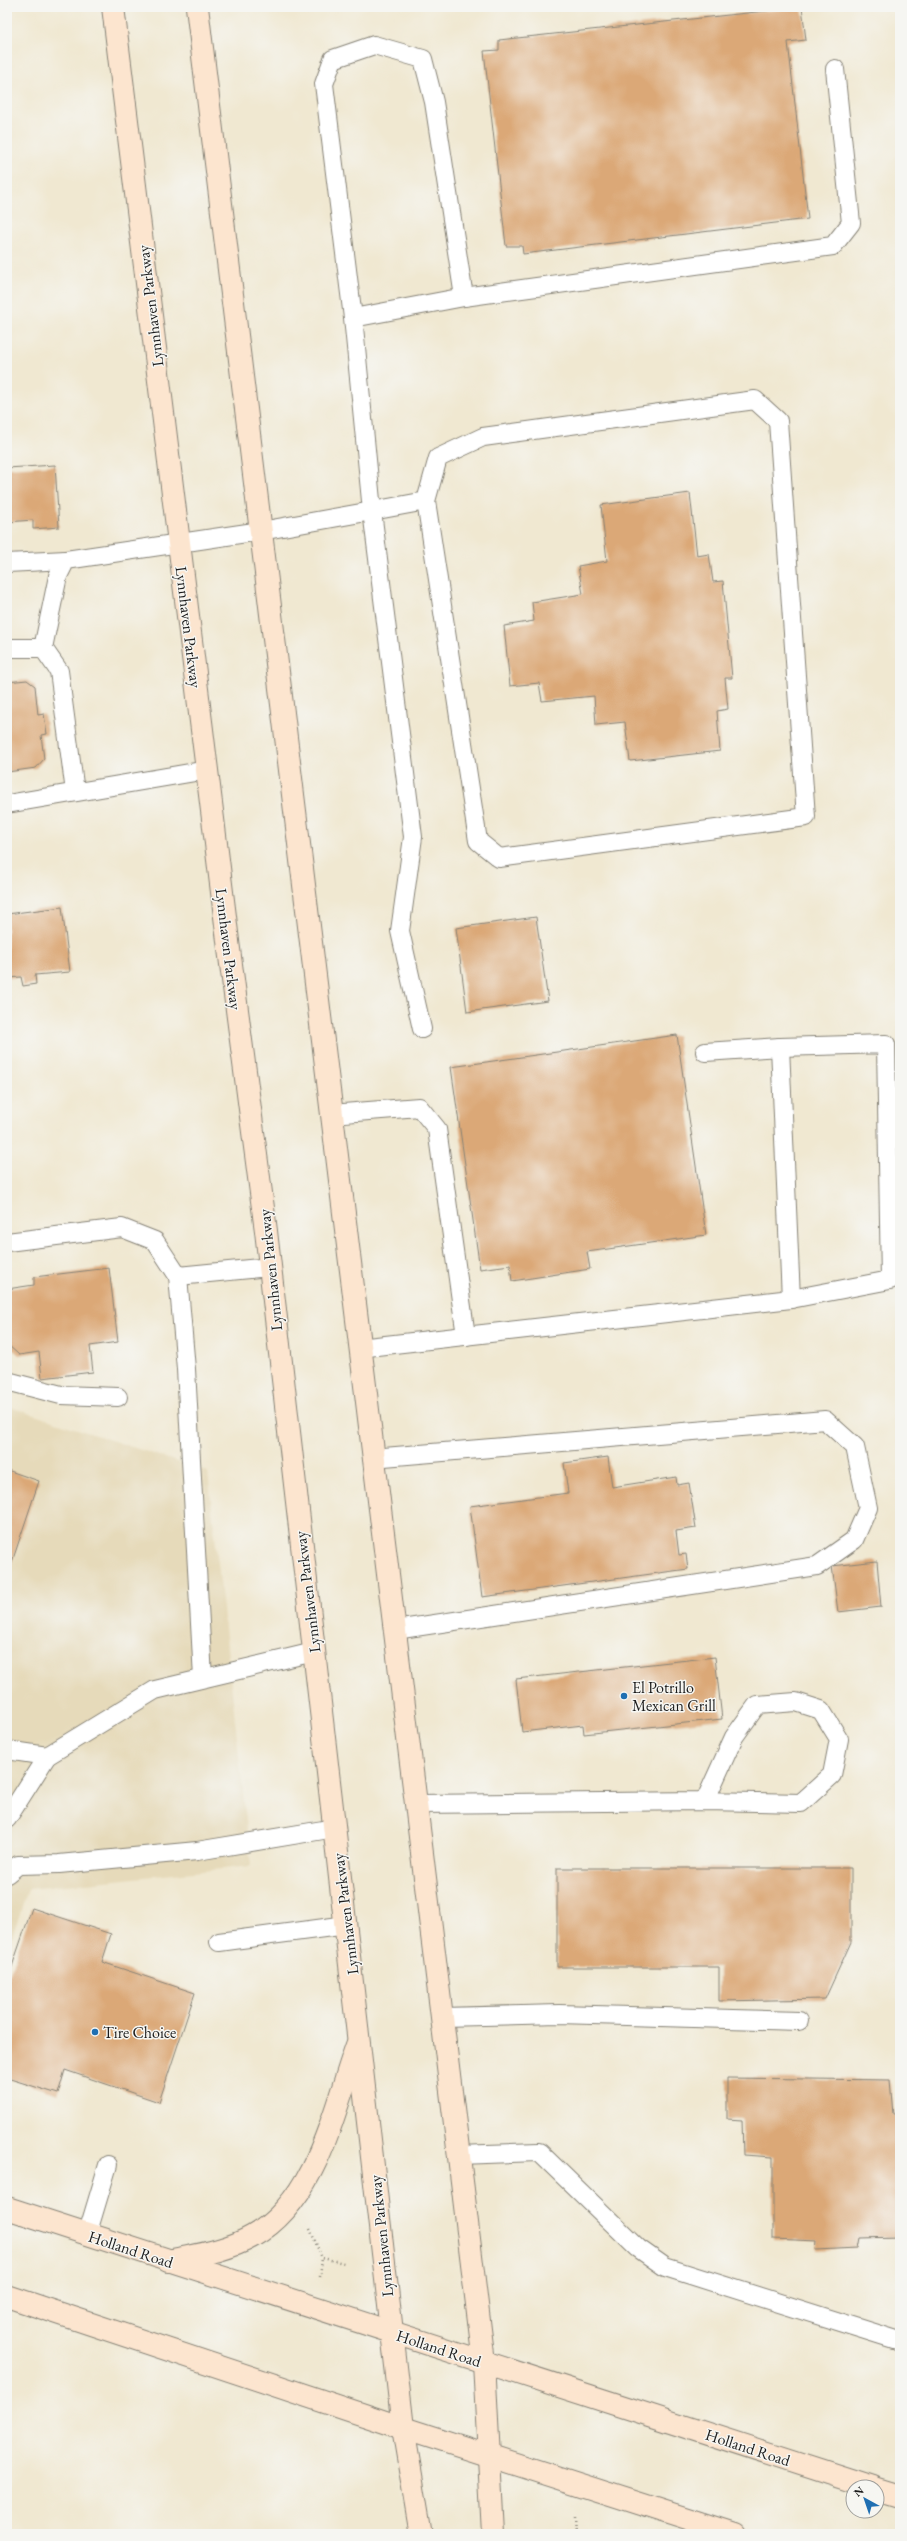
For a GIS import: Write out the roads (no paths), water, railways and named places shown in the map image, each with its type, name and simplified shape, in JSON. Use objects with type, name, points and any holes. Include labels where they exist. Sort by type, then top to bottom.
[{"type":"main road","name":"Lynnhaven Parkway","points":[[113,7],[270,1267],[347,1925],[403,2428],[421,2534]]},
{"type":"main road","points":[[197,7],[372,1458],[417,1804],[484,2362],[487,2454],[493,2534]]},
{"type":"main road","points":[[168,2261],[225,2248],[253,2236],[279,2215],[299,2192],[315,2166],[359,2038]]},
{"type":"main road","name":"Holland Road","points":[[7,2208],[847,2479]]},
{"type":"main road","points":[[7,2296],[403,2428],[734,2534]]},
{"type":"main road","points":[[885,2491],[900,2496]]},
{"type":"lane","points":[[422,1029],[400,931],[413,837],[372,511],[353,318],[324,84],[333,59],[374,45],[423,59],[434,102],[464,297]]},
{"type":"lane","points":[[353,318],[464,297],[833,246],[851,223],[835,69]]},
{"type":"lane","points":[[755,400],[778,421],[806,817],[499,858],[478,841],[426,501],[438,458],[483,437],[755,400]]},
{"type":"lane","points":[[7,563],[66,560],[261,532],[426,501]]},
{"type":"lane","points":[[66,560],[58,576],[43,648],[59,671],[75,792]]},
{"type":"lane","points":[[7,648],[43,648]]},
{"type":"lane","points":[[7,804],[207,770]]},
{"type":"lane","points":[[359,1348],[791,1299],[890,1280],[886,1044],[780,1047],[704,1052]]},
{"type":"lane","points":[[780,1047],[791,1299]]},
{"type":"lane","points":[[331,1114],[418,1107],[437,1129],[466,1336]]},
{"type":"lane","points":[[7,1242],[122,1228],[155,1241],[178,1276],[186,1369],[203,1678]]},
{"type":"lane","points":[[178,1276],[270,1267]]},
{"type":"lane","points":[[7,1381],[61,1395],[118,1397]]},
{"type":"lane","points":[[372,1458],[825,1420],[855,1447],[868,1508],[854,1540],[817,1566],[395,1630]]},
{"type":"lane","points":[[7,1819],[47,1756],[155,1690],[314,1652]]},
{"type":"lane","points":[[417,1804],[705,1801],[801,1803],[832,1776],[839,1739],[821,1710],[796,1702],[756,1705],[734,1737],[705,1801]]},
{"type":"lane","points":[[7,1750],[47,1756]]},
{"type":"lane","points":[[7,1874],[18,1865],[60,1864],[197,1851],[335,1828]]},
{"type":"lane","points":[[219,1942],[347,1925]]},
{"type":"lane","points":[[442,2017],[558,2014],[799,2021]]},
{"type":"lane","points":[[458,2155],[539,2152],[638,2248],[665,2267],[900,2341]]},
{"type":"lane","points":[[87,2235],[108,2165]]},
{"type":"place","name":"El Potrillo Mexican Grill","points":[[624,1696]]},
{"type":"place","name":"Tire Choice","points":[[95,2032]]}]
